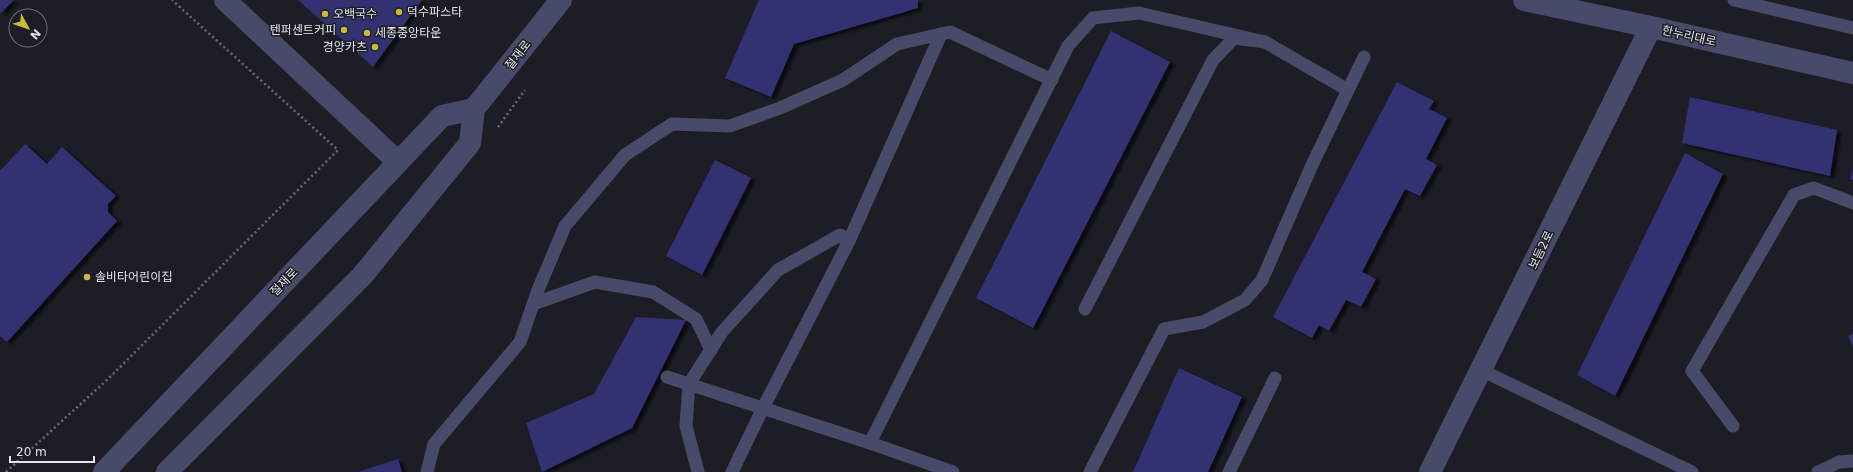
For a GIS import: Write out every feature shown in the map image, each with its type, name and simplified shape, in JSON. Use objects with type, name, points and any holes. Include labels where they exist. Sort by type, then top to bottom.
[{"type":"street","points":[[226,0],[398,162]]},
{"type":"street","name":"절재로","points":[[104,472],[442,116],[474,109],[561,0]]},
{"type":"street","name":"한누리대로","points":[[1524,0],[1853,73]]},
{"type":"street","name":"보듬2로","points":[[1430,472],[1651,27]]},
{"type":"street","points":[[167,472],[362,276],[470,143],[474,109]]},
{"type":"lane","points":[[1734,0],[1853,28]]},
{"type":"lane","points":[[870,443],[1068,46],[1093,18],[1139,14],[1265,42],[1348,90]]},
{"type":"lane","points":[[427,472],[434,444],[520,342],[533,304],[565,226],[625,155],[672,124],[730,126],[780,108],[843,80],[896,44],[950,32],[1052,80]]},
{"type":"lane","points":[[732,472],[763,408],[849,241],[941,34]]},
{"type":"lane","points":[[1085,309],[1212,60],[1234,38],[1265,42]]},
{"type":"lane","points":[[1090,472],[1164,329],[1203,322],[1245,300],[1262,280],[1312,165],[1364,57]]},
{"type":"lane","points":[[1733,426],[1692,371],[1794,195],[1814,188],[1853,203]]},
{"type":"lane","points":[[698,472],[686,426],[689,384],[722,332],[778,270],[840,235],[849,241]]},
{"type":"lane","points":[[533,304],[595,282],[653,292],[696,318],[711,350]]},
{"type":"lane","points":[[1481,370],[1692,472]]},
{"type":"lane","points":[[667,377],[870,443],[953,472]]},
{"type":"lane","points":[[1229,472],[1275,378]]},
{"type":"lane","points":[[1818,472],[1839,462],[1853,461]]},
{"type":"path","points":[[6,472],[108,378],[338,150],[172,0]]},
{"type":"building","points":[[0,0],[14,0],[0,14]]},
{"type":"building","name":"세종중앙타운","points":[[298,0],[422,0],[373,67]]},
{"type":"building","points":[[759,0],[918,0],[918,8],[794,44],[771,97],[725,78]]},
{"type":"building","points":[[1111,31],[1170,62],[1033,328],[976,298]]},
{"type":"building","points":[[1397,82],[1434,101],[1429,109],[1447,118],[1426,159],[1437,165],[1420,196],[1405,189],[1362,272],[1376,279],[1361,307],[1346,300],[1329,331],[1319,325],[1312,338],[1273,317]]},
{"type":"building","points":[[1690,97],[1837,130],[1830,176],[1682,143]]},
{"type":"building","points":[[25,144],[47,164],[62,147],[116,196],[108,204],[108,212],[117,221],[7,342],[0,336],[0,171]]},
{"type":"building","points":[[1685,153],[1723,174],[1615,396],[1577,375]]},
{"type":"building","points":[[715,160],[751,178],[702,275],[666,256]]},
{"type":"building","points":[[1853,170],[1853,180],[1850,179]]},
{"type":"building","points":[[636,317],[686,320],[632,428],[542,472],[526,423],[594,394]]},
{"type":"building","points":[[1853,334],[1853,348],[1848,336]]},
{"type":"building","points":[[1179,368],[1242,397],[1208,472],[1133,472]]},
{"type":"building","points":[[398,459],[402,472],[358,472]]},
{"type":"place","name":"덕수파스타","points":[[399,12]]},
{"type":"place","name":"오백국수","points":[[325,14]]},
{"type":"place","name":"텐퍼센트커피","points":[[344,30]]},
{"type":"place","name":"세종중앙타운","points":[[367,33]]},
{"type":"place","name":"경양카츠","points":[[375,47]]},
{"type":"place","name":"솔비타어린이집","points":[[87,277]]}]
